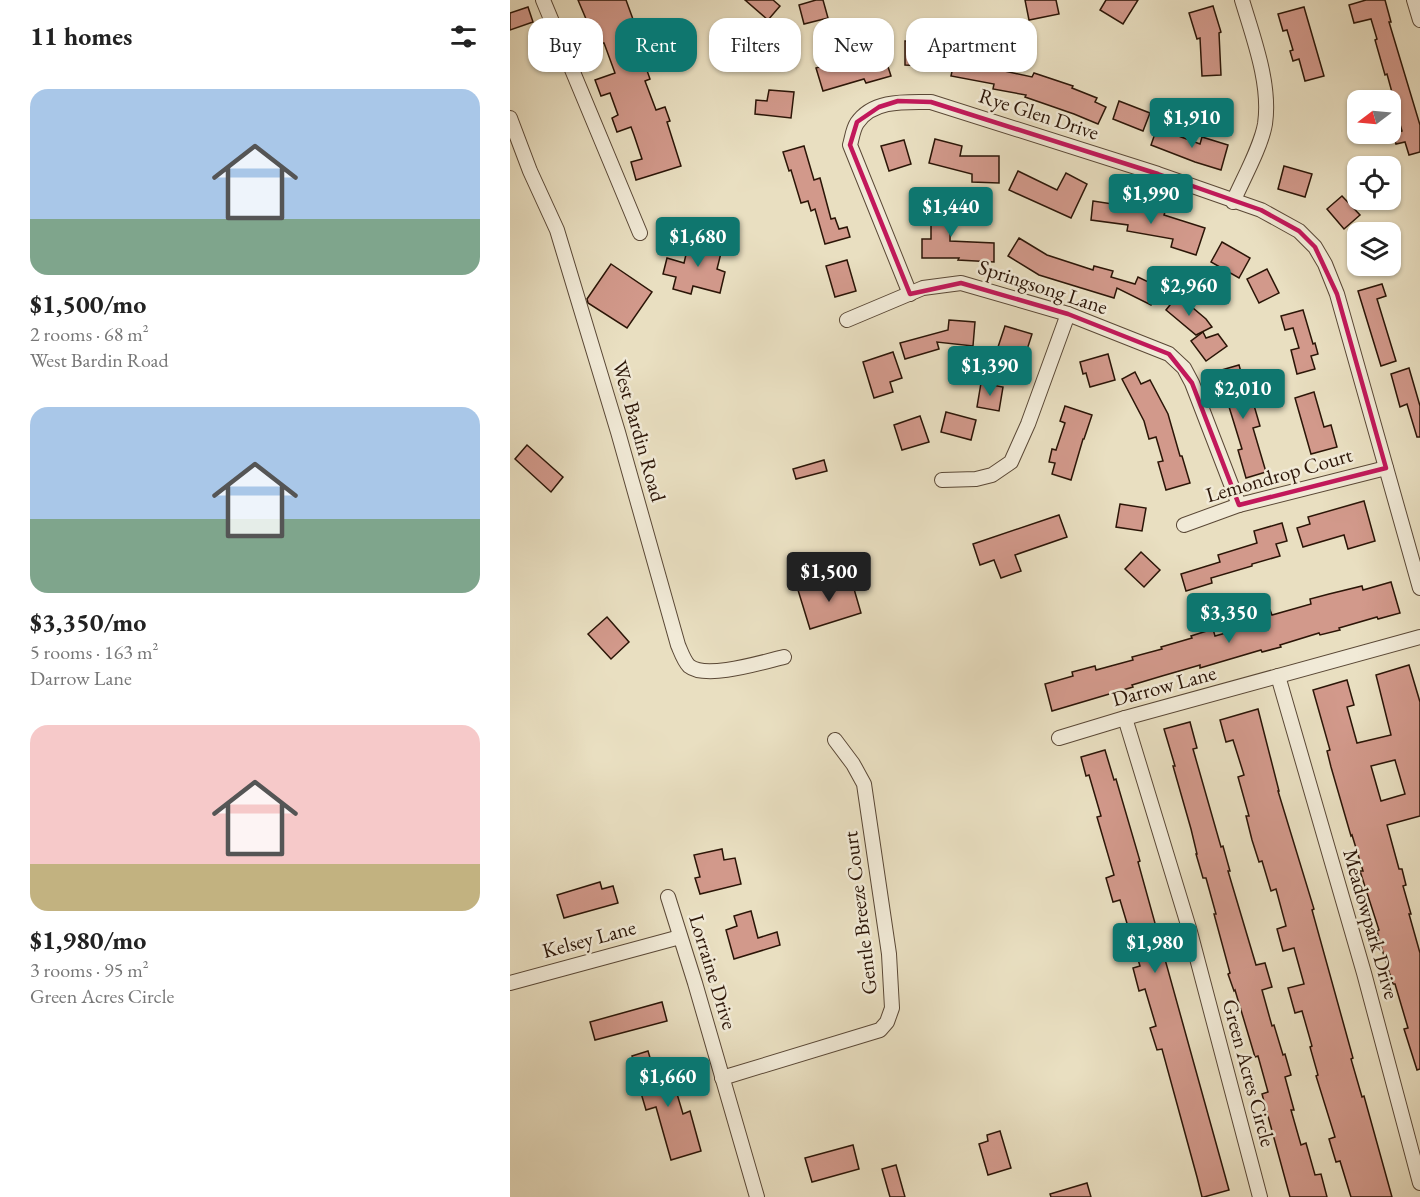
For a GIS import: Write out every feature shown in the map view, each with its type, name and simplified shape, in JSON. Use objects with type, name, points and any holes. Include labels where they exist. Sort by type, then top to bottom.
[{"type":"street","points":[[543,0],[640,233]]},
{"type":"street","points":[[1233,202],[1261,139],[1266,104],[1261,63],[1242,0]]},
{"type":"street","points":[[1414,0],[1420,20]]},
{"type":"street","name":"Rye Glen Drive","points":[[910,294],[850,146],[858,123],[867,113],[898,101],[931,102],[1147,171],[1261,210],[1299,231],[1315,247],[1325,264],[1337,294],[1420,588]]},
{"type":"street","name":"West Bardin Road","points":[[510,118],[530,171],[557,230],[618,432],[678,645],[686,662],[691,668],[701,671],[720,671],[784,657]]},
{"type":"street","name":"Springsong Lane","points":[[847,320],[923,288],[962,283],[1068,314],[1168,354],[1184,368],[1192,383],[1239,505]]},
{"type":"street","points":[[942,480],[992,475],[1011,462],[1028,424],[1068,314]]},
{"type":"street","name":"Lemondrop Court","points":[[1184,525],[1239,505],[1386,468]]},
{"type":"street","name":"Darrow Lane","points":[[1059,738],[1420,637]]},
{"type":"street","name":"Meadowpark Drive","points":[[1278,676],[1364,973],[1420,1183]]},
{"type":"street","name":"Green Acres Circle","points":[[1125,718],[1190,928],[1260,1197]]},
{"type":"street","name":"Gentle Breeze Court","points":[[722,1078],[880,1030],[887,1022],[892,1008],[889,954],[864,784],[835,740]]},
{"type":"street","name":"Lorraine Drive","points":[[668,897],[756,1197]]},
{"type":"street","name":"Kelsey Lane","points":[[510,983],[680,937]]},
{"type":"highlighted area","points":[[898,101],[931,102],[1158,174],[1261,210],[1299,231],[1315,247],[1337,294],[1386,468],[1239,505],[1192,383],[1169,354],[1068,314],[961,283],[910,294],[850,145],[857,122],[879,107]]},
{"type":"building","points":[[578,0],[626,0],[633,18],[615,18],[615,72],[648,72],[650,79],[645,81],[656,110],[665,107],[670,121],[667,122],[681,166],[636,180],[631,162],[642,159],[631,127],[617,132],[612,118],[618,115],[610,93],[601,96],[595,80],[615,73],[603,43],[603,18],[586,18]]},
{"type":"building","points":[[745,0],[773,0],[780,6],[770,18],[766,18]]},
{"type":"building","points":[[823,0],[828,18],[813,18],[813,22],[804,24],[799,5]]},
{"type":"building","points":[[1025,0],[1056,0],[1059,14],[1029,18]]},
{"type":"building","points":[[1106,0],[1138,0],[1123,24],[1100,10]]},
{"type":"building","points":[[1366,0],[1385,0],[1391,22],[1389,22],[1420,125],[1420,152],[1409,155],[1405,142],[1401,143],[1401,90],[1391,90],[1387,74],[1385,75],[1371,19],[1354,23],[1349,5]]},
{"type":"building","points":[[1213,6],[1221,32],[1219,33],[1221,75],[1202,76],[1200,38],[1197,39],[1189,13]]},
{"type":"building","points":[[528,7],[532,18],[528,18],[528,24],[510,30],[510,13]]},
{"type":"building","points":[[1304,7],[1324,76],[1305,81],[1299,59],[1293,61],[1290,51],[1293,50],[1287,30],[1283,31],[1278,14]]},
{"type":"building","points":[[905,41],[906,65],[905,65]]},
{"type":"building","points":[[817,72],[890,72],[891,76],[866,83],[864,79],[823,91]]},
{"type":"building","points":[[952,72],[1009,72],[1032,77],[1034,73],[1073,86],[1072,88],[1097,98],[1095,102],[1106,107],[1098,124],[1025,97],[1026,95],[993,89],[994,84],[951,76]]},
{"type":"building","points":[[769,90],[794,92],[791,118],[755,114],[756,100],[767,101]]},
{"type":"building","points":[[1119,101],[1150,113],[1143,131],[1113,119]]},
{"type":"building","points":[[1157,128],[1200,144],[1202,137],[1228,145],[1221,170],[1151,145]]},
{"type":"building","points":[[935,139],[962,146],[960,156],[999,156],[999,183],[972,182],[972,174],[929,163]]},
{"type":"building","points":[[904,140],[911,164],[889,171],[881,146]]},
{"type":"building","points":[[804,146],[814,180],[820,178],[831,219],[835,218],[839,229],[847,227],[850,237],[825,244],[815,209],[811,211],[808,201],[801,203],[783,152]]},
{"type":"building","points":[[1284,166],[1312,174],[1305,197],[1278,189]]},
{"type":"building","points":[[1018,171],[1057,190],[1066,173],[1087,184],[1071,218],[1009,190]]},
{"type":"building","points":[[931,196],[951,197],[950,241],[994,243],[994,262],[958,260],[959,258],[922,258],[922,239],[931,239]]},
{"type":"building","points":[[1342,196],[1347,201],[1347,210],[1355,210],[1360,215],[1352,222],[1347,222],[1344,229],[1327,209]]},
{"type":"building","points":[[1093,201],[1165,212],[1164,215],[1205,228],[1196,255],[1171,247],[1173,239],[1127,231],[1128,225],[1091,220]]},
{"type":"building","points":[[1019,238],[1047,255],[1093,270],[1094,266],[1113,271],[1111,277],[1135,284],[1138,277],[1159,287],[1151,305],[1117,288],[1114,298],[1039,275],[1008,256]]},
{"type":"building","points":[[701,240],[723,245],[717,269],[725,272],[720,293],[693,286],[691,294],[673,289],[676,277],[663,274],[667,258],[684,263],[689,242],[700,245]]},
{"type":"building","points":[[1222,242],[1250,258],[1239,278],[1211,262]]},
{"type":"building","points":[[847,260],[856,291],[835,297],[826,266]]},
{"type":"building","points":[[611,264],[652,292],[627,328],[588,303],[587,299]]},
{"type":"building","points":[[1267,269],[1279,293],[1259,303],[1247,279]]},
{"type":"building","points":[[1382,284],[1386,296],[1377,299],[1396,361],[1381,366],[1358,291]]},
{"type":"building","points":[[1174,300],[1186,305],[1187,303],[1212,327],[1196,335],[1166,310]]},
{"type":"building","points":[[1303,310],[1318,354],[1311,356],[1315,369],[1297,374],[1291,350],[1299,348],[1293,328],[1285,330],[1281,316]]},
{"type":"building","points":[[949,320],[975,322],[973,346],[937,342],[939,349],[905,359],[900,343],[948,330]]},
{"type":"building","points":[[1005,326],[1032,334],[1024,359],[997,350]]},
{"type":"building","points":[[1203,332],[1206,338],[1218,334],[1227,346],[1206,361],[1191,341]]},
{"type":"building","points":[[893,352],[902,378],[890,382],[893,392],[874,398],[863,362]]},
{"type":"building","points":[[1108,354],[1115,380],[1090,387],[1080,362]]},
{"type":"building","points":[[1239,365],[1250,403],[1253,402],[1260,426],[1253,428],[1266,472],[1246,478],[1238,450],[1242,449],[1218,371]]},
{"type":"building","points":[[1409,368],[1420,406],[1420,437],[1417,437],[1407,404],[1400,407],[1391,374]]},
{"type":"building","points":[[1135,372],[1141,384],[1150,380],[1168,414],[1190,483],[1166,490],[1158,462],[1163,461],[1156,437],[1149,439],[1144,421],[1122,379]]},
{"type":"building","points":[[981,383],[1003,387],[999,411],[977,407]]},
{"type":"building","points":[[1314,392],[1324,427],[1331,425],[1337,447],[1311,454],[1295,398]]},
{"type":"building","points":[[1065,406],[1092,415],[1071,480],[1052,474],[1055,463],[1049,462],[1052,449],[1056,450],[1065,423],[1060,421]]},
{"type":"building","points":[[946,412],[976,420],[971,440],[941,432]]},
{"type":"building","points":[[920,416],[929,442],[902,450],[894,425]]},
{"type":"building","points":[[527,445],[563,477],[551,492],[515,459]]},
{"type":"building","points":[[824,460],[827,471],[796,479],[793,469]]},
{"type":"building","points":[[1364,501],[1375,541],[1348,549],[1344,535],[1303,547],[1297,528],[1310,524],[1308,517]]},
{"type":"building","points":[[1120,504],[1146,508],[1142,531],[1116,527]]},
{"type":"building","points":[[1059,515],[1067,537],[1015,555],[1021,571],[1001,578],[994,560],[980,565],[973,544]]},
{"type":"building","points":[[1282,523],[1287,541],[1276,544],[1280,556],[1211,578],[1212,583],[1186,591],[1181,574],[1220,562],[1218,555],[1257,543],[1254,531]]},
{"type":"building","points":[[1141,552],[1160,570],[1144,587],[1125,569]]},
{"type":"building","points":[[831,580],[833,588],[852,582],[861,613],[810,629],[798,590]]},
{"type":"building","points":[[1391,582],[1400,613],[1378,619],[1377,617],[1320,635],[1319,633],[1262,652],[1261,650],[1200,668],[1200,665],[1052,711],[1045,684],[1073,676],[1072,672],[1095,666],[1096,670],[1133,660],[1132,657],[1162,649],[1161,647],[1213,629],[1215,636],[1254,625],[1251,615],[1270,610],[1272,615],[1311,604],[1310,599],[1362,586],[1363,590]]},
{"type":"building","points":[[607,617],[629,642],[611,659],[588,634]]},
{"type":"building","points":[[1409,665],[1420,702],[1420,816],[1387,825],[1399,869],[1402,869],[1406,885],[1403,886],[1411,914],[1409,914],[1420,953],[1420,1069],[1417,1070],[1404,1029],[1408,1028],[1384,956],[1377,931],[1379,930],[1360,871],[1363,871],[1331,767],[1327,751],[1330,750],[1313,690],[1347,680],[1354,705],[1347,707],[1357,743],[1391,735],[1376,675]],"holes":[[[1395,760],[1405,794],[1381,801],[1371,766]]]},
{"type":"building","points":[[1258,709],[1278,791],[1314,909],[1312,910],[1353,1058],[1351,1059],[1362,1097],[1364,1096],[1392,1197],[1351,1197],[1340,1161],[1336,1162],[1329,1139],[1335,1137],[1316,1076],[1318,1075],[1310,1047],[1312,1046],[1302,1011],[1295,1013],[1288,988],[1304,984],[1294,948],[1283,951],[1277,929],[1286,926],[1276,889],[1271,891],[1262,861],[1259,862],[1238,777],[1244,775],[1233,740],[1226,742],[1220,720]]},
{"type":"building","points":[[1190,722],[1197,748],[1193,749],[1256,965],[1265,963],[1272,987],[1262,990],[1272,1026],[1274,1025],[1291,1075],[1285,1077],[1301,1145],[1306,1143],[1315,1175],[1321,1174],[1327,1197],[1290,1197],[1262,1094],[1268,1092],[1258,1056],[1255,1057],[1228,974],[1230,973],[1214,914],[1216,914],[1206,878],[1203,878],[1196,854],[1164,729]]},
{"type":"building","points":[[1105,750],[1140,861],[1138,862],[1229,1190],[1204,1197],[1202,1197],[1162,1049],[1157,1050],[1150,1028],[1156,1026],[1145,989],[1139,991],[1133,968],[1140,966],[1120,900],[1113,902],[1106,878],[1114,875],[1097,817],[1101,816],[1081,757]]},
{"type":"building","points":[[722,849],[724,860],[735,858],[741,884],[700,894],[695,878],[700,877],[694,855]]},
{"type":"building","points":[[600,882],[602,889],[613,886],[618,903],[564,918],[557,895]]},
{"type":"building","points":[[751,911],[758,938],[777,932],[780,945],[734,959],[726,930],[737,926],[734,916]]},
{"type":"building","points":[[662,1002],[667,1021],[595,1040],[590,1022]]},
{"type":"building","points":[[648,1051],[654,1071],[669,1067],[683,1114],[690,1111],[701,1151],[671,1160],[656,1107],[646,1110],[641,1093],[647,1091],[641,1069],[637,1070],[632,1056]]},
{"type":"building","points":[[1000,1131],[1011,1168],[988,1175],[979,1144],[988,1141],[987,1135]]},
{"type":"building","points":[[853,1145],[859,1169],[812,1182],[805,1158]]},
{"type":"building","points":[[896,1165],[905,1197],[890,1197],[882,1169]]},
{"type":"building","points":[[1087,1183],[1091,1197],[1051,1197],[1050,1194]]}]
